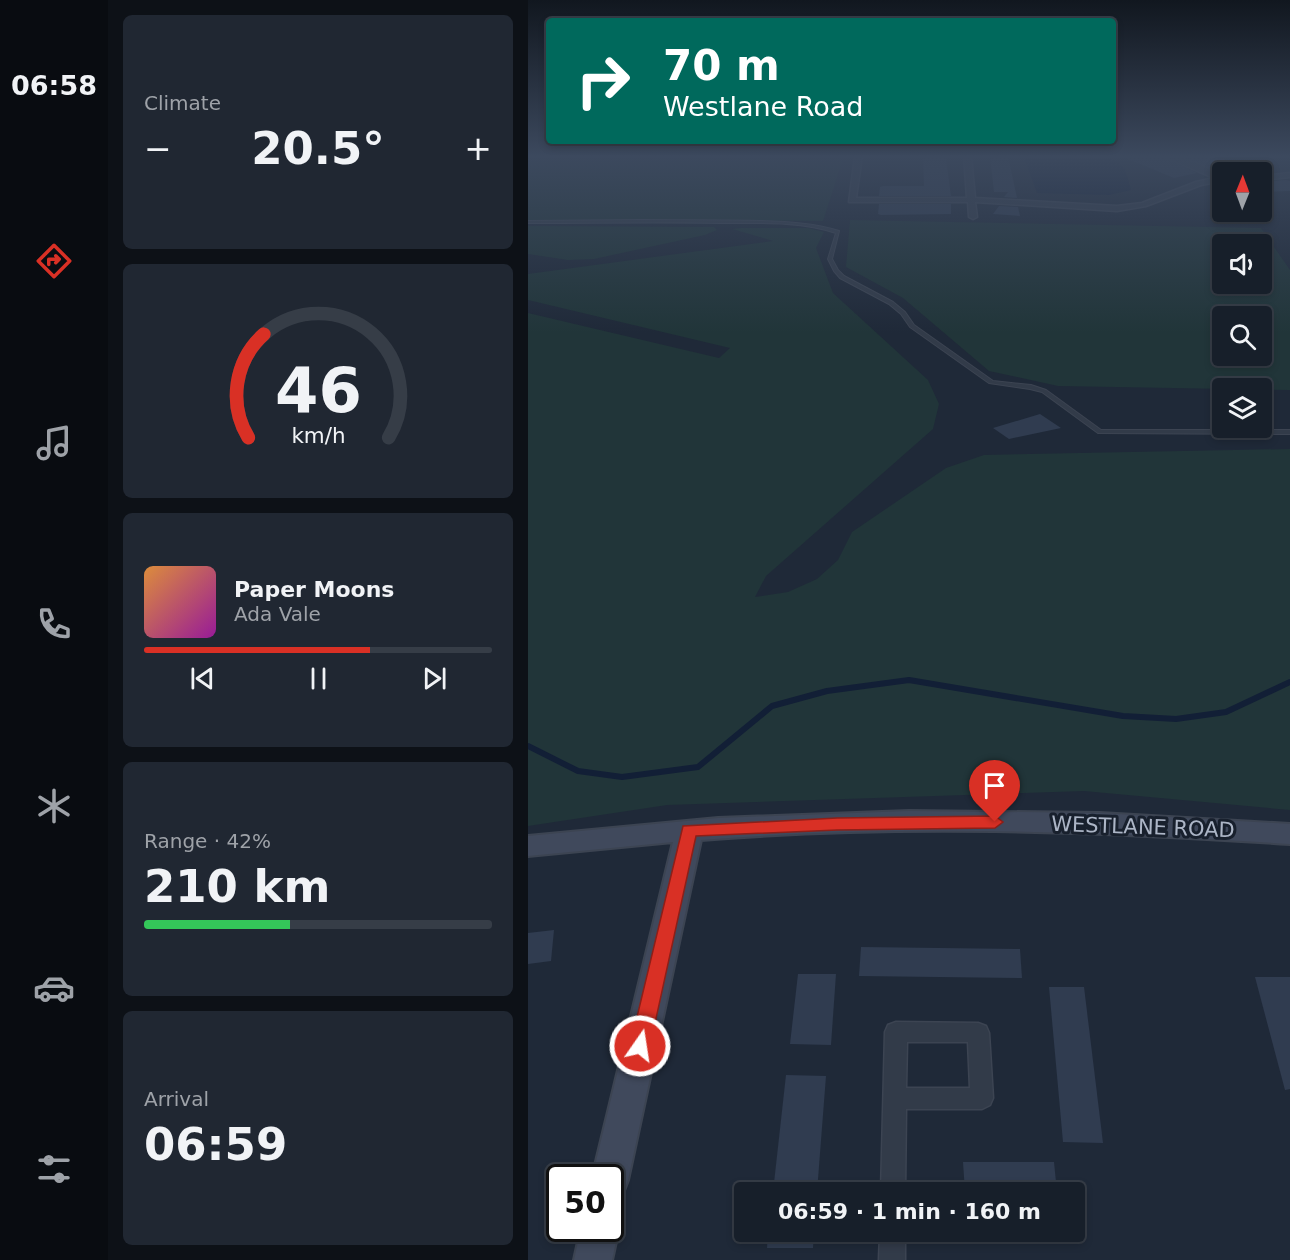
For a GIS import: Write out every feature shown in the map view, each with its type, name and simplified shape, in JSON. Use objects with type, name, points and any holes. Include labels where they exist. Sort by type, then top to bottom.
[{"type":"main road","name":"WESTLANE ROAD","points":[[528,846],[689,831],[837,824],[995,822],[1166,826],[1290,834]]},
{"type":"main road","points":[[614,1164],[689,831]]},
{"type":"main road","points":[[592,1260],[596,1242]]},
{"type":"street","points":[[893,1182],[896,1032],[978,1033],[982,1098],[895,1099]]},
{"type":"street","points":[[892,1260],[893,1242]]},
{"type":"lane","points":[[528,222],[775,222],[825,225],[835,228],[838,232],[830,259],[842,277],[891,303],[903,313],[912,326],[991,382],[1044,391],[1100,432],[1290,432]]},
{"type":"green space","points":[[528,215],[825,215],[823,221],[528,220]]},
{"type":"green space","points":[[850,220],[1261,228],[1265,234],[1212,234],[1212,294],[1272,294],[1272,244],[1290,270],[1290,390],[1272,390],[1272,378],[1212,378],[1212,389],[1058,386],[989,371],[903,298],[846,267]]},
{"type":"green space","points":[[528,226],[714,227],[717,230],[705,235],[594,259],[568,260],[528,254]]},
{"type":"green space","points":[[808,228],[824,232],[816,248],[833,293],[928,380],[939,404],[933,429],[766,576],[755,597],[788,592],[817,579],[838,560],[852,532],[946,468],[984,455],[1290,449],[1290,810],[1084,791],[667,805],[528,826],[528,313],[719,358],[730,348],[528,300],[528,274],[773,241],[732,229]]},
{"type":"building","points":[[1040,414],[1061,428],[1009,439],[993,428]]},
{"type":"building","points":[[554,930],[551,961],[528,964],[528,933]]},
{"type":"building","points":[[861,947],[1020,949],[1022,978],[859,976]]},
{"type":"building","points":[[798,974],[836,974],[831,1045],[790,1044]]},
{"type":"building","points":[[1255,977],[1290,977],[1290,1089],[1285,1090]]},
{"type":"building","points":[[1049,987],[1084,987],[1103,1143],[1063,1142]]},
{"type":"building","points":[[786,1075],[826,1076],[818,1182],[774,1182]]},
{"type":"building","points":[[963,1162],[1054,1162],[1056,1182],[964,1182]]},
{"type":"building","points":[[767,1242],[813,1242],[813,1248],[767,1248]]},
{"type":"waterway","points":[[528,746],[578,771],[622,777],[698,767],[772,706],[827,691],[909,680],[1123,716],[1176,719],[1226,712],[1290,682]]},
{"type":"route","points":[[640,1046],[689,831],[837,824],[995,822]]}]
